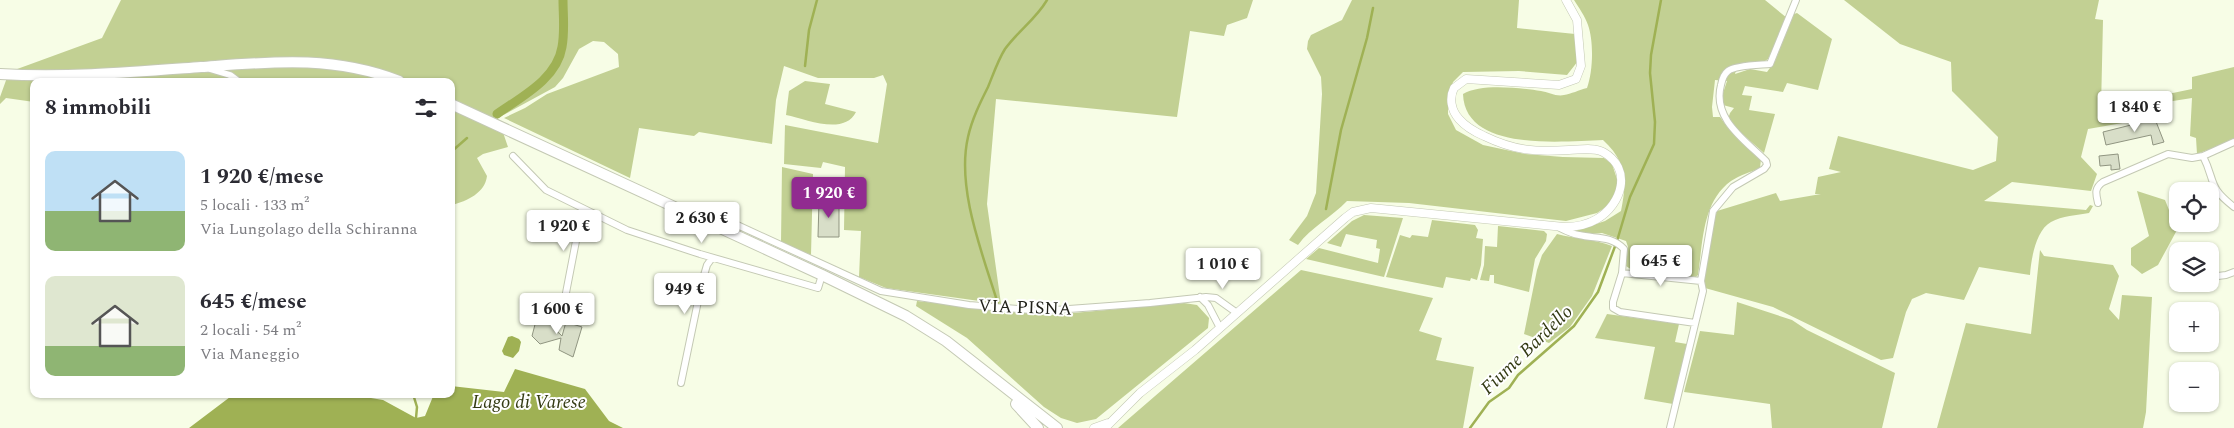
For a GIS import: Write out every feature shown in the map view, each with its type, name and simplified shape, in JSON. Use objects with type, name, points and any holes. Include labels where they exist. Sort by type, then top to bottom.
[{"type":"main road","points":[[0,74],[76,74],[299,61],[342,66],[392,78]]},
{"type":"main road","points":[[455,106],[822,275],[906,316],[946,341],[1057,428]]},
{"type":"main road","points":[[988,375],[1038,428]]},
{"type":"street","points":[[1094,428],[1106,426],[1140,393],[1220,328],[1344,218],[1362,209],[1556,227],[1575,227],[1591,222],[1609,209],[1618,198],[1622,182],[1615,163],[1599,150],[1533,152],[1501,144],[1475,132],[1460,121],[1453,109],[1451,98],[1454,88],[1466,79],[1558,85],[1576,79],[1581,66],[1576,20],[1566,0]]},
{"type":"street","points":[[1670,428],[1703,291],[1701,281],[1713,210],[1733,187],[1764,169],[1767,165],[1766,161],[1727,123],[1720,102],[1722,80],[1726,72],[1733,68],[1770,64],[1796,0]]},
{"type":"street","points":[[201,67],[225,73],[233,78]]},
{"type":"street","points":[[2098,203],[2095,192],[2103,182],[2168,154],[2184,158],[2203,156],[2234,142]]},
{"type":"street","points":[[513,156],[546,190],[582,210],[627,230],[712,258],[818,288],[822,275]]},
{"type":"street","points":[[2203,156],[2213,186],[2234,207]]},
{"type":"street","points":[[565,298],[582,210]]},
{"type":"street","name":"VIA PISNA","points":[[722,218],[881,291],[969,305],[1042,311],[1200,297],[1216,298],[1236,313]]},
{"type":"street","points":[[1556,227],[1579,236],[1598,236],[1611,240],[1624,249],[1622,273],[1612,302],[1613,308],[1620,312],[1695,323]]},
{"type":"street","points":[[681,383],[702,282],[707,265],[712,258]]},
{"type":"street","points":[[2219,276],[2226,276],[2234,272]]},
{"type":"street","points":[[1622,273],[1701,281]]},
{"type":"street","points":[[1200,297],[1208,305],[1220,328]]},
{"type":"shaded area","points":[[121,0],[1253,0],[1247,18],[1227,25],[1224,36],[1190,31],[1177,117],[996,99],[987,204],[1001,304],[886,288],[859,277],[861,231],[844,230],[845,167],[823,162],[821,168],[784,164],[785,125],[878,143],[887,84],[883,75],[874,78],[818,78],[784,66],[776,100],[772,144],[699,132],[694,136],[639,128],[630,178],[504,118],[525,108],[547,94],[619,67],[618,54],[604,42],[593,41],[579,49],[563,78],[555,87],[498,118],[508,147],[483,154],[477,158],[487,176],[486,182],[479,192],[469,199],[455,204],[455,78],[30,78],[30,101],[6,98],[0,104],[0,97],[9,72],[102,38]]},
{"type":"shaded area","points":[[1352,0],[1519,0],[1517,28],[1575,34],[1578,61],[1567,75],[1519,71],[1463,72],[1453,82],[1448,98],[1448,114],[1456,130],[1483,145],[1525,154],[1604,158],[1612,164],[1617,179],[1617,191],[1609,205],[1597,213],[1566,221],[1409,203],[1347,201],[1309,233],[1298,245],[1289,240],[1307,216],[1316,193],[1322,94],[1321,77],[1307,49],[1308,41],[1311,35],[1342,20]]},
{"type":"shaded area","points":[[1574,0],[1765,0],[1787,18],[1768,59],[1762,63],[1738,64],[1735,74],[1750,69],[1767,72],[1775,61],[1794,14],[1797,13],[1832,39],[1818,90],[1787,83],[1783,92],[1745,86],[1742,95],[1752,96],[1749,110],[1775,114],[1764,153],[1732,125],[1728,119],[1734,108],[1723,105],[1723,93],[1727,81],[1715,80],[1712,107],[1713,117],[1720,117],[1728,128],[1761,159],[1760,168],[1731,181],[1714,200],[1705,223],[1698,275],[1696,277],[1635,272],[1626,266],[1628,247],[1626,241],[1602,233],[1591,234],[1575,231],[1605,221],[1621,211],[1624,181],[1621,164],[1611,148],[1603,140],[1565,142],[1519,140],[1498,135],[1480,126],[1468,113],[1463,94],[1480,88],[1512,88],[1561,95],[1587,88],[1592,65],[1590,32],[1582,12]]},
{"type":"shaded area","points":[[1844,0],[2099,0],[2095,19],[2103,20],[2101,108],[2192,89],[2192,77],[2234,67],[2234,140],[2197,154],[2196,138],[2190,136],[2192,98],[2154,104],[2157,117],[2088,129],[2081,157],[2097,174],[2091,191],[2012,182],[1984,201],[2086,210],[2090,205],[2093,206],[2089,213],[2060,218],[2046,226],[2035,245],[2030,275],[1979,267],[1964,300],[1926,293],[1912,299],[1906,312],[1893,358],[1881,360],[1773,307],[1705,288],[1707,249],[1717,211],[1776,193],[1780,201],[1821,194],[1815,194],[1818,177],[1841,172],[1829,169],[1838,136],[1973,170],[1996,161],[1998,137],[1952,91],[1951,62],[1900,44]]},
{"type":"shaded area","points":[[805,81],[830,84],[825,104],[856,112],[850,119],[834,125],[786,115],[789,91]]},
{"type":"shaded area","points":[[782,167],[813,174],[811,255],[781,242]]},
{"type":"shaded area","points":[[2137,191],[2165,200],[2169,210],[2169,232],[2176,232],[2158,265],[2142,274],[2131,265],[2131,248],[2149,236]]},
{"type":"shaded area","points":[[1364,215],[1403,218],[1384,277],[1306,259],[1319,248],[1378,263],[1380,249],[1376,248],[1377,240],[1346,234],[1341,247],[1327,243],[1352,221]]},
{"type":"shaded area","points":[[1432,220],[1475,225],[1478,230],[1476,238],[1483,239],[1481,265],[1477,280],[1471,278],[1470,281],[1446,277],[1443,288],[1386,277],[1400,235],[1410,238],[1412,235],[1428,237]]},
{"type":"shaded area","points":[[1498,226],[1544,231],[1547,234],[1546,241],[1535,259],[1529,292],[1494,283],[1494,275],[1490,275],[1489,281],[1480,280],[1484,265],[1485,246],[1497,247]]},
{"type":"shaded area","points":[[1557,234],[1612,246],[1592,296],[1570,327],[1549,343],[1524,334],[1537,270],[1542,255]]},
{"type":"shaded area","points":[[2040,250],[2044,256],[2113,265],[2119,276],[2109,309],[2119,320],[2122,295],[2152,297],[2146,412],[2143,428],[1937,428],[1966,323],[2031,334]]},
{"type":"shaded area","points":[[1301,270],[1433,298],[1419,331],[1442,338],[1436,360],[1474,367],[1463,428],[1118,428]]},
{"type":"shaded area","points":[[917,301],[1051,315],[1184,303],[1197,305],[1209,318],[1208,328],[1096,419],[1077,423],[1061,418],[1044,407],[967,338],[916,306]]},
{"type":"shaded area","points":[[1737,302],[1792,320],[1807,330],[1895,373],[1882,428],[1772,428],[1770,404],[1684,392],[1700,331],[1734,335]]},
{"type":"shaded area","points":[[1607,314],[1679,324],[1675,342],[1687,344],[1673,404],[1644,399],[1655,347],[1595,338]]},
{"type":"water","points":[[512,336],[521,342],[519,351],[513,358],[504,355],[502,351],[508,337]]},
{"type":"water","name":"Lago di Varese","points":[[515,369],[585,389],[609,421],[623,428],[189,428],[229,398],[371,398],[383,400],[416,418],[425,416],[432,398],[455,398],[455,386],[504,392]]},
{"type":"building","points":[[2155,119],[2164,142],[2153,145],[2151,135],[2106,145],[2103,132]]},
{"type":"building","points":[[2118,154],[2120,169],[2111,170],[2111,165],[2100,166],[2099,156]]},
{"type":"building","points":[[819,201],[839,201],[839,237],[818,237]]},
{"type":"building","points":[[538,313],[562,336],[566,322],[582,327],[573,357],[559,350],[561,338],[540,344],[532,336]]},
{"type":"waterway","points":[[497,114],[537,86],[553,69],[559,58],[563,41],[563,0]]},
{"type":"waterway","points":[[805,66],[809,30],[817,0]]},
{"type":"waterway","points":[[998,304],[968,200],[965,157],[968,137],[976,111],[1002,53],[1038,13],[1047,0]]},
{"type":"waterway","name":"Fiume Bardello","points":[[1470,428],[1489,402],[1509,388],[1518,375],[1574,326],[1598,292],[1617,241],[1630,197],[1654,144],[1655,122],[1650,73],[1651,55],[1661,0]]},
{"type":"waterway","points":[[1326,209],[1341,130],[1367,38],[1373,8]]},
{"type":"waterway","points":[[455,148],[467,138]]},
{"type":"waterway","points":[[414,398],[417,407],[416,418]]}]
